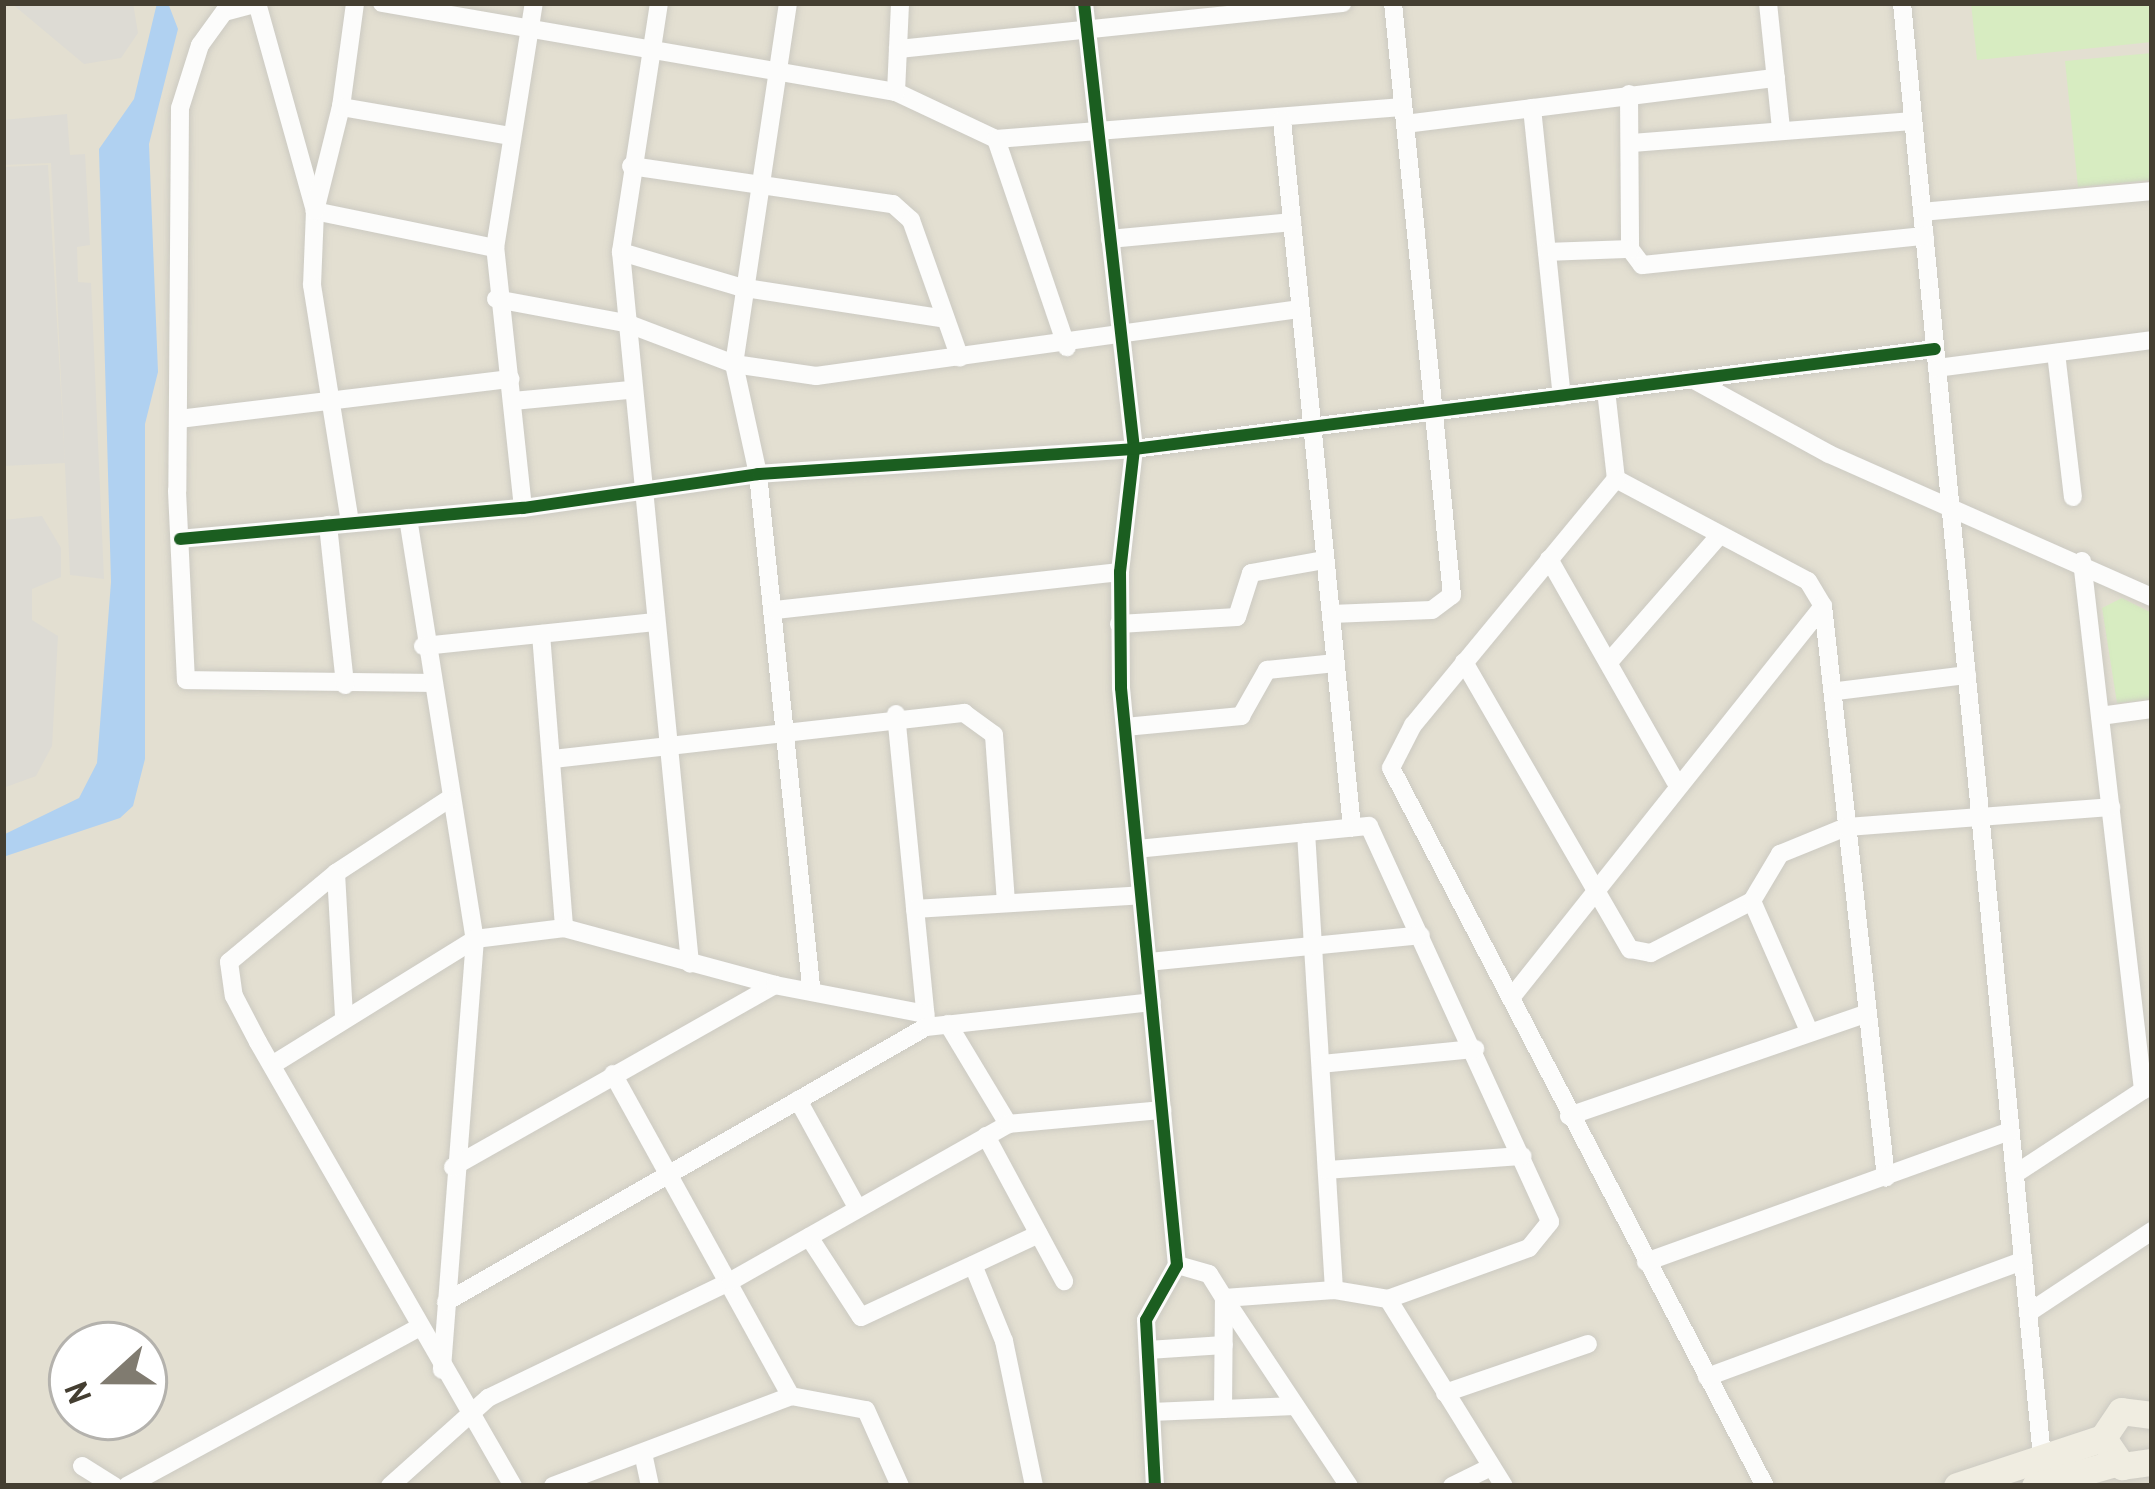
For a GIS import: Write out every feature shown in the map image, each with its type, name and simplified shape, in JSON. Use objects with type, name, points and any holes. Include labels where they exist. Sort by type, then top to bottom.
[{"type":"main road","points":[[2036,1486],[2109,1450],[2121,1411],[2152,1415]]},
{"type":"main road","points":[[1957,1486],[2042,1457],[2109,1450],[2152,1462]]},
{"type":"street","points":[[316,211],[257,3],[224,12],[200,45],[180,108],[179,538],[188,684],[428,683]]},
{"type":"street","points":[[350,523],[312,285],[316,211],[340,107],[355,3]]},
{"type":"street","points":[[382,3],[896,92],[996,139],[1099,137],[1282,120],[1532,108],[1776,78]]},
{"type":"street","points":[[523,508],[512,380],[496,298],[495,248],[534,3]]},
{"type":"street","points":[[659,3],[621,252],[629,390],[690,964]]},
{"type":"street","points":[[788,3],[739,287],[734,364],[758,474],[775,610],[811,986]]},
{"type":"street","points":[[896,92],[900,3]]},
{"type":"street","points":[[1084,3],[1134,449],[1119,624],[1178,1265],[1146,1320],[1155,1486]]},
{"type":"street","points":[[898,50],[1343,3]]},
{"type":"street","points":[[1331,614],[1432,610],[1452,595],[1393,3]]},
{"type":"street","points":[[1768,3],[1781,129]]},
{"type":"street","points":[[1902,3],[2042,1457]]},
{"type":"street","points":[[1629,94],[1633,143],[1630,249]]},
{"type":"street","points":[[340,107],[510,136]]},
{"type":"street","points":[[1532,108],[1562,396]]},
{"type":"street","points":[[1282,120],[1352,828]]},
{"type":"street","points":[[1633,143],[1913,121]]},
{"type":"street","points":[[996,139],[1067,346]]},
{"type":"street","points":[[631,166],[893,204],[911,220],[960,358]]},
{"type":"street","points":[[1922,212],[2152,191]]},
{"type":"street","points":[[316,211],[495,248]]},
{"type":"street","points":[[1110,239],[1292,222]]},
{"type":"street","points":[[1547,252],[1630,249],[1650,267],[1924,236]]},
{"type":"street","points":[[621,252],[739,287],[946,319]]},
{"type":"street","points":[[496,298],[626,322],[734,364],[816,376],[1122,339],[1300,309]]},
{"type":"street","points":[[179,538],[523,508],[641,485],[758,474],[1134,449],[1693,379],[2056,352],[2152,340]]},
{"type":"street","points":[[2056,352],[2073,497]]},
{"type":"street","points":[[1693,379],[1829,454],[2082,560],[2152,596]]},
{"type":"street","points":[[179,419],[512,380]]},
{"type":"street","points":[[513,400],[629,390]]},
{"type":"street","points":[[1606,390],[1616,479],[1464,662],[1390,760],[1569,1116],[1765,1486]]},
{"type":"street","points":[[1616,479],[1717,538],[1808,581],[1822,606],[1838,692],[1862,1015],[1886,1178]]},
{"type":"street","points":[[408,518],[428,683],[475,939],[453,1168],[442,1374]]},
{"type":"street","points":[[328,525],[345,685]]},
{"type":"street","points":[[1609,662],[1717,538]]},
{"type":"street","points":[[1549,559],[1675,781]]},
{"type":"street","points":[[1119,624],[1237,617],[1251,573],[1325,560]]},
{"type":"street","points":[[2014,1174],[2148,1087],[2082,560]]},
{"type":"street","points":[[775,610],[1120,572]]},
{"type":"street","points":[[1510,998],[1675,781],[1822,606]]},
{"type":"street","points":[[423,646],[656,622]]},
{"type":"street","points":[[542,634],[564,928]]},
{"type":"street","points":[[1464,662],[1594,893],[1639,955],[1752,902]]},
{"type":"street","points":[[1125,727],[1244,716],[1267,670],[1336,663]]},
{"type":"street","points":[[1838,692],[1967,675]]},
{"type":"street","points":[[2100,716],[2152,709]]},
{"type":"street","points":[[553,759],[786,726],[896,714],[964,713],[994,735],[1006,903]]},
{"type":"street","points":[[896,714],[926,1020]]},
{"type":"street","points":[[449,799],[336,873],[229,962],[233,996],[469,1422],[513,1486]]},
{"type":"street","points":[[1808,1031],[1752,902],[1761,872],[1780,854],[1846,827],[2110,807]]},
{"type":"street","points":[[1137,849],[1369,826],[1475,1049],[1550,1222],[1544,1240],[1388,1299],[1334,1290],[1224,1298]]},
{"type":"street","points":[[1306,832],[1334,1290]]},
{"type":"street","points":[[336,873],[344,1016]]},
{"type":"street","points":[[915,909],[1141,895]]},
{"type":"street","points":[[272,1065],[344,1016],[475,939],[564,928],[690,964],[775,985],[811,986],[948,1024],[1152,1002]]},
{"type":"street","points":[[1148,962],[1421,935]]},
{"type":"street","points":[[2130,972],[2152,969]]},
{"type":"street","points":[[453,1168],[775,985]]},
{"type":"street","points":[[1569,1116],[1862,1015]]},
{"type":"street","points":[[446,1302],[798,1100],[926,1020]]},
{"type":"street","points":[[948,1024],[1008,1124]]},
{"type":"street","points":[[1321,1064],[1475,1049]]},
{"type":"street","points":[[613,1074],[791,1396]]},
{"type":"street","points":[[798,1100],[857,1210]]},
{"type":"street","points":[[390,1486],[469,1422],[488,1398],[731,1282],[1008,1124],[1162,1110]]},
{"type":"street","points":[[1646,1262],[2010,1131]]},
{"type":"street","points":[[986,1136],[1064,1281]]},
{"type":"street","points":[[1327,1170],[1522,1156]]},
{"type":"street","points":[[2028,1313],[2152,1231]]},
{"type":"street","points":[[809,1237],[852,1316],[1039,1234]]},
{"type":"street","points":[[1707,1377],[2023,1261]]},
{"type":"street","points":[[974,1265],[1004,1341],[1034,1486]]},
{"type":"street","points":[[1178,1265],[1209,1274],[1349,1486]]},
{"type":"street","points":[[1223,1409],[1224,1298]]},
{"type":"street","points":[[1388,1299],[1504,1486]]},
{"type":"street","points":[[127,1486],[416,1328]]},
{"type":"street","points":[[1445,1393],[1588,1344]]},
{"type":"street","points":[[1148,1350],[1224,1345]]},
{"type":"street","points":[[554,1486],[791,1396],[866,1410],[898,1486]]},
{"type":"street","points":[[1151,1412],[1295,1406]]},
{"type":"street","points":[[643,1453],[650,1486]]},
{"type":"street","points":[[82,1466],[114,1486]]},
{"type":"street","points":[[1451,1486],[1491,1467]]},
{"type":"shaded area","points":[[3,3],[2152,3],[2152,1486],[3,1486]]},
{"type":"shaded area","points":[[11,3],[133,3],[138,33],[121,58],[84,64]]},
{"type":"shaded area","points":[[67,114],[70,155],[85,154],[90,245],[77,247],[78,282],[91,283],[104,579],[70,575],[51,163],[3,165],[3,120]]},
{"type":"shaded area","points":[[48,165],[65,463],[3,466],[3,167]]},
{"type":"shaded area","points":[[42,516],[61,548],[61,577],[32,589],[32,620],[58,636],[52,746],[36,776],[3,788],[3,520]]},
{"type":"green space","points":[[1971,3],[2152,3],[2152,42],[1977,60]]},
{"type":"green space","points":[[2152,53],[2152,180],[2078,187],[2065,61]]},
{"type":"green space","points":[[2122,598],[2152,613],[2152,699],[2117,703],[2102,608]]},
{"type":"water","points":[[157,3],[168,3],[178,29],[149,144],[158,372],[145,424],[145,759],[133,806],[120,818],[3,857],[3,835],[79,798],[97,763],[111,582],[99,149],[134,99]]},
{"type":"cycle path","points":[[1084,3],[1134,449],[1120,572],[1121,688],[1177,1265],[1146,1320],[1155,1486]]},
{"type":"cycle path","points":[[180,539],[523,508],[758,474],[1134,449],[1935,349]]}]
